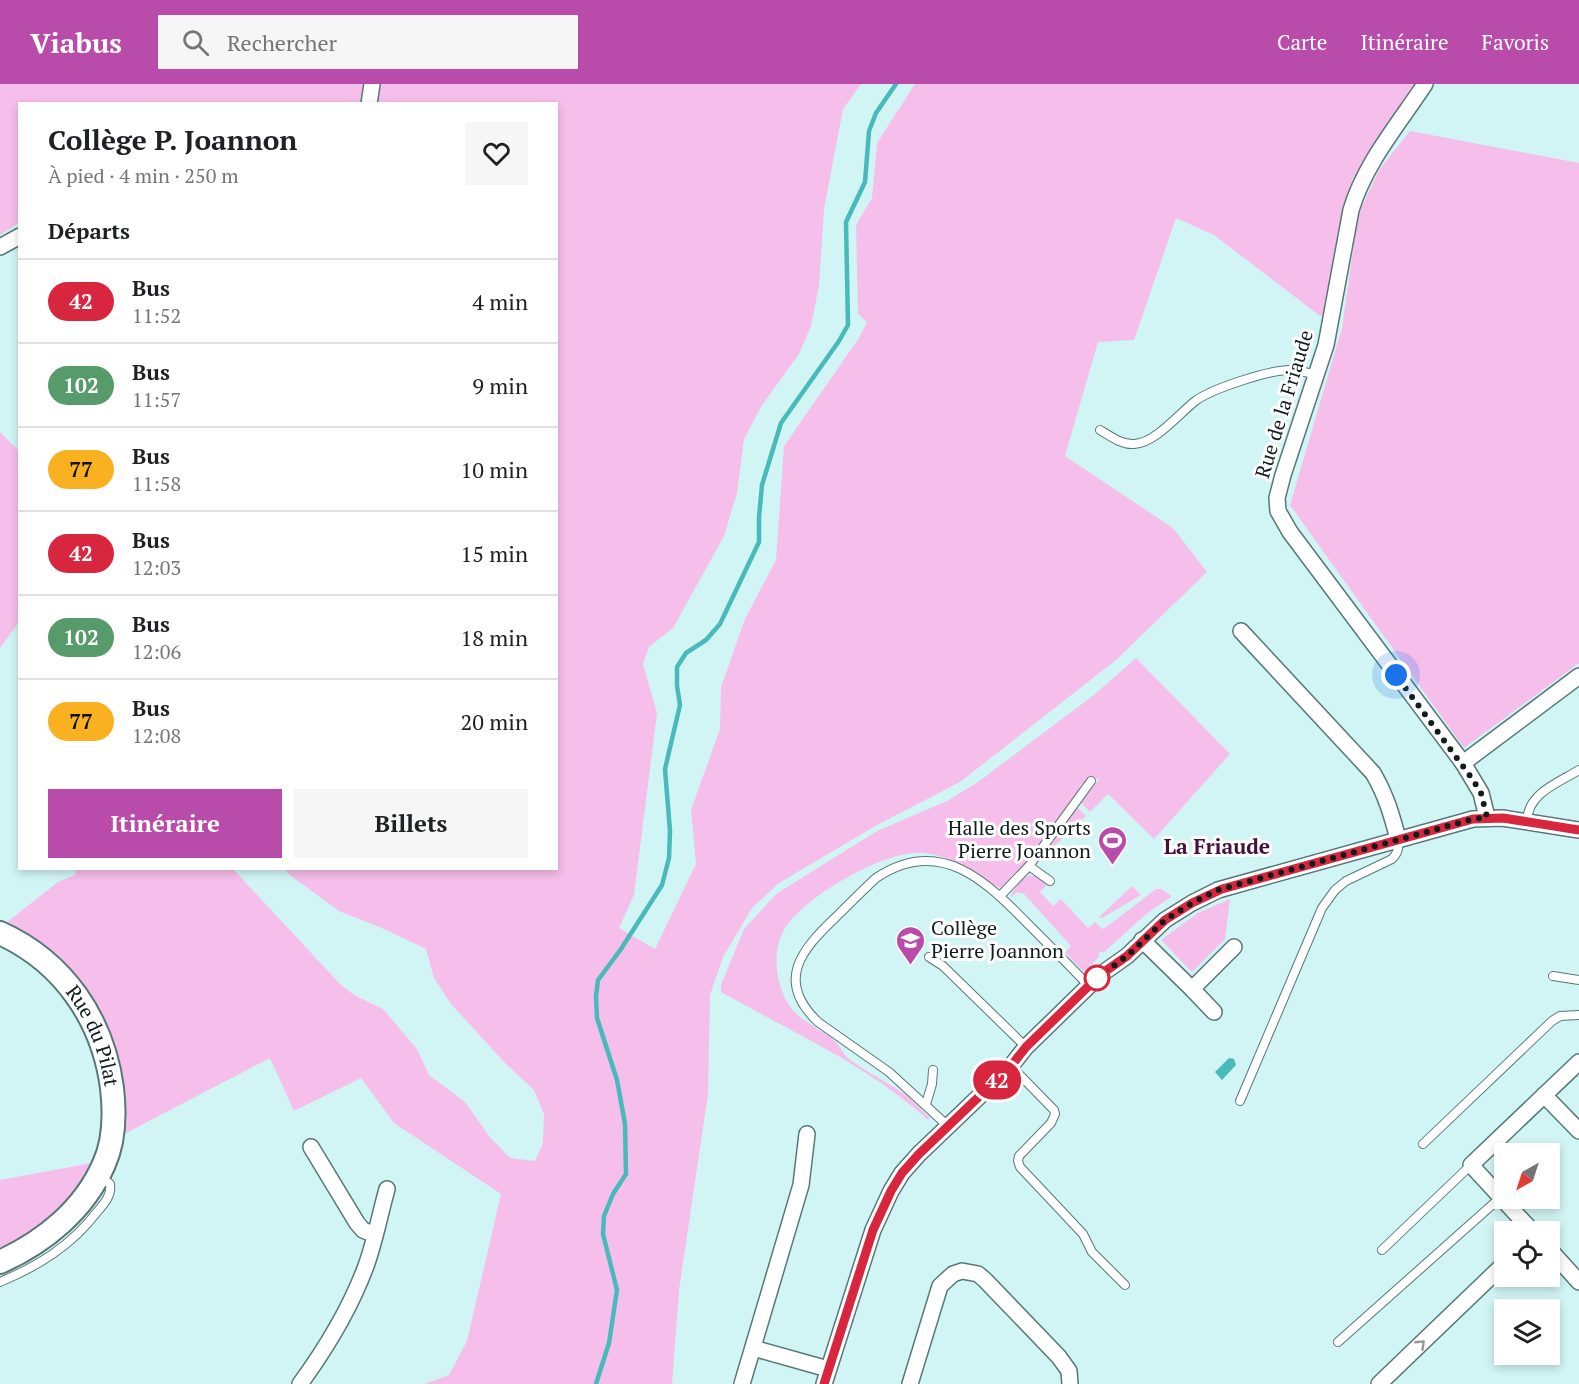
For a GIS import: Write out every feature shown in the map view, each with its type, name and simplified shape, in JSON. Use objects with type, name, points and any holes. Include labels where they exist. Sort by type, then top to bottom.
[{"type":"main road","name":"Rue du Pilat","points":[[0,933],[38,955],[60,974],[80,999],[95,1024],[108,1068],[114,1105],[114,1128],[105,1162],[99,1176],[78,1205],[58,1227],[35,1244],[0,1262]]},
{"type":"street","points":[[369,102],[372,84]]},
{"type":"street","name":"Rue de la Friaude","points":[[1425,84],[1365,173],[1357,190],[1351,210],[1331,323],[1317,375],[1283,475],[1277,498],[1278,511],[1290,532],[1463,763],[1481,793],[1487,817]]},
{"type":"street","points":[[0,247],[18,238]]},
{"type":"street","points":[[1241,631],[1373,773],[1389,807],[1398,839]]},
{"type":"street","points":[[1463,763],[1579,676]]},
{"type":"street","points":[[824,1384],[870,1238],[882,1208],[902,1173],[1100,975],[1127,956],[1165,920],[1218,890],[1473,819],[1487,817],[1527,821],[1579,830]]},
{"type":"street","points":[[1142,940],[1214,1012]]},
{"type":"street","points":[[1192,990],[1234,947]]},
{"type":"street","points":[[1494,1190],[1471,1165],[1579,1062]]},
{"type":"street","points":[[1544,1095],[1579,1131]]},
{"type":"street","points":[[742,1384],[801,1185],[807,1134]]},
{"type":"street","points":[[311,1147],[357,1223],[363,1230],[375,1235]]},
{"type":"street","points":[[300,1384],[332,1337],[351,1302],[366,1264],[387,1189]]},
{"type":"street","points":[[1512,1209],[1523,1221]]},
{"type":"street","points":[[1560,1261],[1579,1282]]},
{"type":"street","points":[[910,1384],[940,1286],[953,1274],[962,1271],[978,1274],[985,1280],[1059,1357],[1069,1371],[1070,1384]]},
{"type":"street","points":[[1379,1384],[1494,1274]]},
{"type":"street","points":[[753,1348],[828,1369]]},
{"type":"lane","points":[[1100,430],[1123,443],[1134,444],[1146,441],[1196,400],[1210,393],[1271,372],[1295,370],[1317,375]]},
{"type":"lane","points":[[1527,821],[1527,812],[1534,799],[1579,770]]},
{"type":"lane","points":[[1000,896],[1029,866],[1091,781]]},
{"type":"lane","points":[[1240,1101],[1322,908],[1335,890],[1347,881],[1397,855],[1398,839]]},
{"type":"lane","points":[[948,1126],[889,1072],[818,1022],[809,1013],[798,995],[796,981],[797,968],[802,955],[812,940],[876,878],[903,863],[920,860],[951,865],[978,879],[1000,896],[1089,986]]},
{"type":"lane","points":[[1029,866],[1050,881]]},
{"type":"lane","points":[[929,957],[943,966],[1026,1047]]},
{"type":"lane","points":[[1554,976],[1579,980]]},
{"type":"lane","points":[[1422,1144],[1551,1021],[1560,1016],[1579,1015]]},
{"type":"lane","points":[[1011,1066],[1054,1110],[1055,1114],[1052,1123],[1020,1156],[1018,1161],[1020,1167],[1083,1234],[1092,1252],[1125,1286]]},
{"type":"lane","points":[[926,1104],[933,1084],[933,1070]]},
{"type":"lane","points":[[1382,1250],[1471,1165]]},
{"type":"lane","points":[[0,1282],[29,1270],[57,1252],[91,1220],[110,1194],[111,1188],[108,1180],[99,1176]]},
{"type":"lane","points":[[1338,1342],[1494,1203]]},
{"type":"shaded area","points":[[0,84],[364,84],[361,102],[18,102],[18,224],[0,235]]},
{"type":"shaded area","points":[[377,84],[861,84],[843,109],[824,209],[819,285],[811,326],[799,354],[762,405],[744,439],[737,493],[724,536],[673,628],[649,647],[643,664],[657,713],[634,895],[619,928],[655,949],[696,864],[691,810],[720,729],[721,687],[745,619],[776,560],[784,446],[859,338],[867,322],[858,314],[856,225],[872,198],[877,143],[915,84],[1415,84],[1352,180],[1327,312],[1320,316],[1214,235],[1176,218],[1134,340],[1098,342],[1065,456],[1173,528],[1207,572],[1116,660],[960,782],[877,825],[779,883],[752,908],[723,957],[710,995],[708,1094],[679,1290],[672,1384],[424,1384],[449,1375],[467,1341],[501,1194],[394,1123],[361,1078],[294,1111],[270,1058],[126,1133],[121,1132],[107,1033],[2,926],[58,882],[75,875],[77,870],[234,870],[339,983],[354,995],[383,1009],[417,1049],[429,1075],[465,1102],[489,1136],[510,1158],[535,1161],[543,1143],[544,1114],[534,1090],[505,1063],[451,1004],[434,978],[426,949],[339,911],[285,870],[558,870],[558,102],[374,102]]},
{"type":"shaded area","points":[[1410,131],[1579,163],[1579,663],[1464,748],[1290,505],[1342,328],[1358,215],[1379,170]]},
{"type":"shaded area","points":[[0,432],[18,450],[18,623],[0,648]]},
{"type":"shaded area","points":[[1136,658],[1230,754],[1154,839],[1108,794],[1090,812],[1081,803],[1100,778],[1079,785],[1081,787],[1018,873],[1002,888],[951,860],[924,853],[908,854],[868,867],[827,890],[809,903],[784,930],[778,949],[777,970],[782,990],[791,1008],[801,1018],[835,1041],[849,1059],[907,1096],[930,1118],[928,1120],[855,1066],[721,992],[721,985],[744,929],[776,894],[877,831],[947,801],[978,782],[1094,695]]},
{"type":"shaded area","points":[[1077,807],[1086,816],[1040,860]]},
{"type":"shaded area","points":[[1029,875],[1038,877],[1047,885],[1040,892],[1053,906],[1061,899],[1088,928],[1095,922],[1102,929],[1105,928],[1156,889],[1161,889],[1172,896],[1145,915],[1103,953],[1101,951],[1098,954],[1100,956],[1084,972],[1065,952],[1071,946],[1024,894],[1018,892],[1010,897],[1017,884]]},
{"type":"shaded area","points":[[1132,886],[1141,895],[1102,918],[1099,917]]},
{"type":"shaded area","points":[[1230,899],[1225,939],[1192,972],[1161,940],[1198,913]]},
{"type":"shaded area","points":[[92,1163],[81,1185],[58,1214],[0,1253],[0,1180]]},
{"type":"water","points":[[1229,1058],[1234,1059],[1236,1065],[1222,1080],[1215,1072]]},
{"type":"waterway","points":[[596,1384],[609,1343],[617,1290],[603,1234],[604,1216],[613,1194],[626,1174],[625,1124],[617,1080],[597,1018],[598,980],[662,885],[669,858],[670,831],[665,769],[680,705],[677,667],[686,653],[706,640],[720,624],[759,542],[762,485],[781,423],[848,325],[846,222],[865,182],[869,131],[876,113],[896,84]]},
{"type":"bus line","name":"42","points":[[824,1384],[873,1230],[882,1208],[902,1173],[1100,975],[1127,956],[1165,920],[1192,903],[1222,889],[1473,819],[1503,818],[1579,830]]},
{"type":"place","name":"Halle des Sports Pierre Joannon","points":[[1112,866]]},
{"type":"place","name":"Collège Pierre Joannon","points":[[910,966]]},
{"type":"district","name":"La Friaude","points":[[1217,847]]},
{"type":"route","points":[[1097,978],[1127,956],[1165,920],[1218,890],[1487,817],[1481,793],[1463,763],[1396,675]]}]
